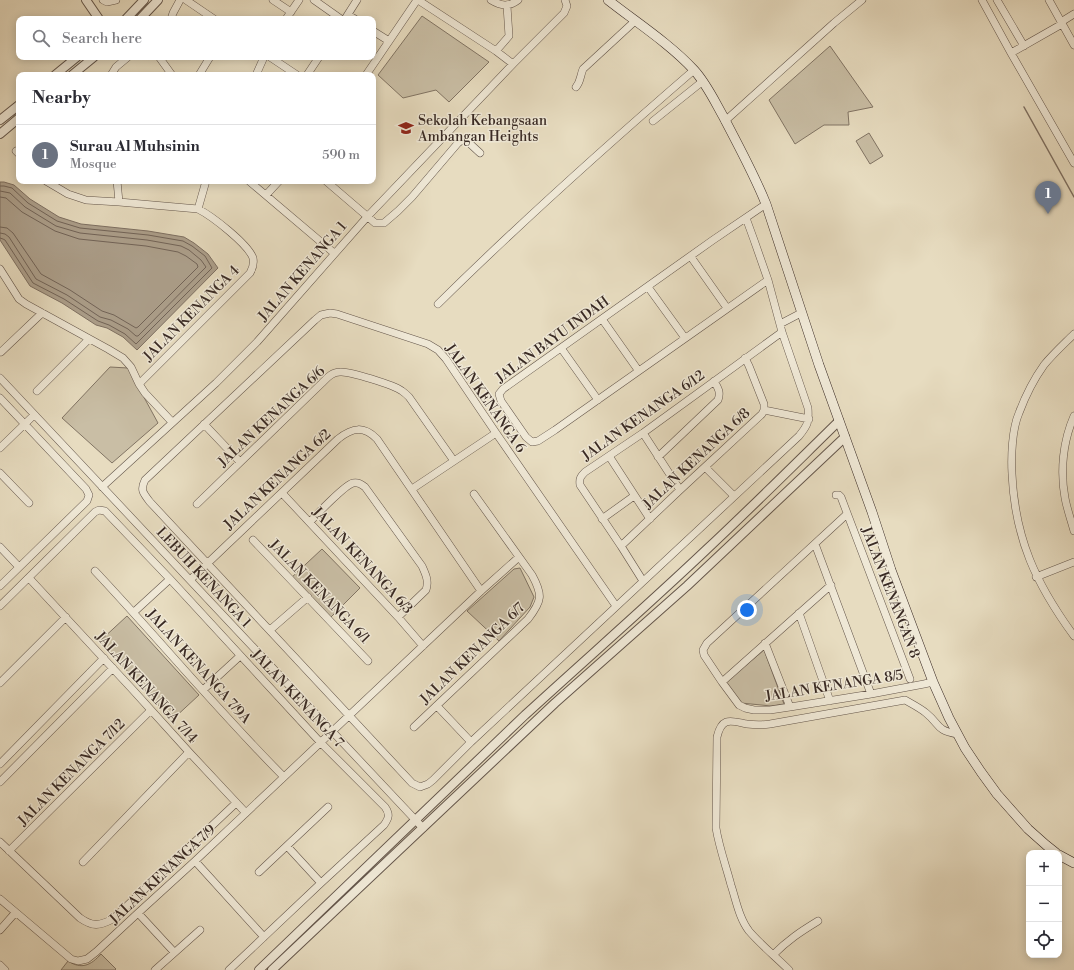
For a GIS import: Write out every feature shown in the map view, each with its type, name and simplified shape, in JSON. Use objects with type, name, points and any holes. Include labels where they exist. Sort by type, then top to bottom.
[{"type":"main road","points":[[611,1],[675,52],[694,70],[703,81],[753,174],[779,240],[801,313],[891,570],[933,682],[957,734],[981,772],[997,794],[1028,829],[1052,850]]},
{"type":"main road","points":[[1062,857],[1074,863]]},
{"type":"street","points":[[86,0],[97,16]]},
{"type":"street","points":[[103,0],[107,2],[116,0]]},
{"type":"street","points":[[129,16],[144,0]]},
{"type":"street","points":[[143,16],[158,0]]},
{"type":"street","points":[[172,16],[180,0]]},
{"type":"street","points":[[186,0],[210,16]]},
{"type":"street","points":[[273,0],[291,12]]},
{"type":"street","points":[[288,16],[299,0]]},
{"type":"street","points":[[314,0],[342,16]]},
{"type":"street","points":[[346,16],[358,0]]},
{"type":"street","points":[[376,60],[418,0],[496,51],[513,64]]},
{"type":"street","points":[[491,0],[498,4],[507,6],[518,0]]},
{"type":"street","name":"JALAN KENANGA 1","points":[[102,487],[216,382],[257,342],[368,217],[564,12],[567,6],[565,0]]},
{"type":"street","points":[[725,121],[834,23],[862,0]]},
{"type":"street","points":[[982,0],[1074,162]]},
{"type":"street","points":[[997,0],[1024,46]]},
{"type":"street","points":[[1049,0],[1074,45]]},
{"type":"street","points":[[496,51],[509,36],[507,6]]},
{"type":"street","points":[[1011,53],[1062,23],[1074,14]]},
{"type":"street","points":[[576,87],[581,82],[584,69],[635,21]]},
{"type":"street","points":[[376,33],[388,41]]},
{"type":"street","points":[[59,72],[73,60]]},
{"type":"street","points":[[76,72],[90,60]]},
{"type":"street","points":[[113,72],[116,67],[125,60]]},
{"type":"street","points":[[160,60],[170,72]]},
{"type":"street","points":[[201,72],[208,60]]},
{"type":"street","points":[[257,72],[263,60]]},
{"type":"street","points":[[274,60],[292,72]]},
{"type":"street","points":[[309,72],[317,60]]},
{"type":"street","points":[[368,72],[376,60]]},
{"type":"street","points":[[438,304],[558,189],[694,70]]},
{"type":"street","points":[[653,121],[703,81]]},
{"type":"street","points":[[0,120],[16,107]]},
{"type":"street","points":[[0,134],[16,121]]},
{"type":"street","points":[[330,184],[375,224],[384,223],[412,197],[444,157],[462,140],[467,141],[480,153]]},
{"type":"street","points":[[51,184],[68,194],[86,200],[198,209],[205,184]]},
{"type":"street","points":[[117,184],[119,202]]},
{"type":"street","points":[[253,184],[334,254]]},
{"type":"street","points":[[266,195],[276,184]]},
{"type":"street","name":"JALAN BAYU INDAH","points":[[766,204],[503,389],[499,394],[501,400],[526,437],[532,442],[538,441],[768,280]]},
{"type":"street","name":"JALAN KENANGA 4","points":[[139,384],[250,273],[253,266],[253,258],[250,251],[242,242],[207,214],[198,209]]},
{"type":"street","points":[[437,706],[471,742],[806,428],[809,419],[808,408],[781,328],[768,280],[746,218]]},
{"type":"street","points":[[691,257],[727,308]]},
{"type":"street","name":"JALAN KENANGA 4","points":[[0,269],[19,299],[122,358],[130,367],[145,393],[172,422]]},
{"type":"street","points":[[0,284],[6,278]]},
{"type":"street","points":[[648,287],[685,338]]},
{"type":"street","points":[[2,352],[42,313]]},
{"type":"street","name":"JALAN KENANGA 6","points":[[471,742],[428,784],[420,787],[412,783],[270,630],[206,564],[150,502],[143,492],[142,486],[145,480],[321,315],[330,313],[344,316],[428,344],[438,350],[446,359],[616,606]]},
{"type":"street","name":"JALAN KENANGA 6/12","points":[[643,582],[580,484],[580,476],[714,381],[801,313]]},
{"type":"street","points":[[602,319],[638,370]]},
{"type":"street","points":[[1074,334],[1044,364],[1035,379],[1018,415],[1011,458],[1018,524],[1028,556],[1036,577],[1074,636]]},
{"type":"street","points":[[38,391],[89,339]]},
{"type":"street","points":[[561,348],[598,400]]},
{"type":"street","name":"JALAN KENANGA 6/8","points":[[621,546],[762,414],[764,404],[745,358]]},
{"type":"street","name":"JALAN KENANGA 6/6","points":[[197,504],[330,375],[339,372],[349,372],[402,391],[409,397],[454,461]]},
{"type":"street","name":"LEBUH KENANGA 1","points":[[0,378],[423,828]]},
{"type":"street","points":[[658,457],[718,400],[720,395],[714,381]]},
{"type":"street","points":[[0,398],[86,489],[89,495],[87,501],[0,586]]},
{"type":"street","points":[[764,410],[809,419]]},
{"type":"street","points":[[0,448],[34,415]]},
{"type":"street","points":[[1074,416],[1064,454],[1063,482],[1065,498],[1074,531]]},
{"type":"street","points":[[259,970],[560,683],[707,550],[839,421]]},
{"type":"street","points":[[204,424],[240,462]]},
{"type":"street","name":"JALAN KENANGA 6/2","points":[[190,580],[345,434],[361,429],[371,433],[377,439],[481,591]]},
{"type":"street","points":[[643,432],[680,490]]},
{"type":"street","points":[[412,489],[496,433]]},
{"type":"street","points":[[272,970],[555,703],[687,586],[845,437]]},
{"type":"street","points":[[609,456],[650,519]]},
{"type":"street","points":[[705,467],[734,496]]},
{"type":"street","points":[[0,473],[29,503]]},
{"type":"street","points":[[310,522],[350,484],[355,482],[360,483],[365,487],[422,566],[427,577],[428,584],[426,590],[398,617]]},
{"type":"street","name":"JALAN KENANGA 6/3","points":[[282,493],[398,617],[423,646]]},
{"type":"street","name":"JALAN KENANGA 6/7","points":[[414,727],[528,619],[536,608],[540,597],[538,587],[532,575],[474,494]]},
{"type":"street","name":"JALAN KENANGAN 8","points":[[836,495],[841,497],[910,679]]},
{"type":"street","points":[[602,519],[634,496]]},
{"type":"street","name":"JALAN KENANGA 7","points":[[29,578],[95,512],[99,510],[105,511],[170,579],[321,743],[385,807],[388,812],[388,819],[384,825],[321,882],[229,970]]},
{"type":"street","name":"JALAN KENANGA 8/5","points":[[847,514],[707,644],[703,650],[704,656],[739,705],[754,710],[770,710],[790,707],[872,694],[933,682]]},
{"type":"street","name":"JALAN KENANGA 6/1","points":[[253,540],[368,661]]},
{"type":"street","points":[[815,544],[872,694]]},
{"type":"street","points":[[0,547],[19,567]]},
{"type":"street","points":[[332,732],[519,557]]},
{"type":"street","points":[[1036,577],[1074,562]]},
{"type":"street","name":"JALAN KENANGA 7/9A","points":[[95,571],[134,612],[254,748],[284,778]]},
{"type":"street","points":[[0,606],[29,578]]},
{"type":"street","name":"JALAN KENANGA 7/14","points":[[29,578],[246,813]]},
{"type":"street","points":[[134,612],[170,579]]},
{"type":"street","points":[[722,682],[831,585]]},
{"type":"street","points":[[270,630],[308,597]]},
{"type":"street","points":[[799,613],[830,700]]},
{"type":"street","points":[[0,683],[66,617]]},
{"type":"street","points":[[765,643],[790,707]]},
{"type":"street","points":[[203,690],[240,656]]},
{"type":"street","points":[[0,764],[104,658]]},
{"type":"street","points":[[0,782],[113,668]]},
{"type":"street","points":[[789,970],[754,937],[744,924],[718,838],[716,828],[719,728],[723,724],[730,721],[757,725],[770,724],[905,700],[928,714],[940,728],[946,732],[957,734]]},
{"type":"street","name":"JALAN KENANGA 7/12","points":[[9,851],[150,710]]},
{"type":"street","name":"JALAN KENANGA 7/9","points":[[0,899],[71,959],[78,961],[87,959],[196,861],[332,732]]},
{"type":"street","points":[[82,862],[189,752]]},
{"type":"street","points":[[0,842],[80,918],[87,923],[103,924],[113,919],[236,803]]},
{"type":"street","points":[[259,872],[328,807]]},
{"type":"street","points":[[287,846],[321,882]]},
{"type":"street","points":[[196,861],[264,937]]},
{"type":"street","points":[[0,930],[15,912]]},
{"type":"street","points":[[138,913],[174,952]]},
{"type":"street","points":[[773,955],[785,943],[818,921]]},
{"type":"street","points":[[155,970],[200,930]]},
{"type":"street","points":[[0,965],[5,970]]},
{"type":"shaded area","points":[[422,16],[489,62],[449,102],[436,90],[403,98],[378,75]]},
{"type":"shaded area","points":[[830,46],[873,107],[848,112],[849,125],[824,125],[795,144],[769,100]]},
{"type":"shaded area","points":[[869,133],[883,156],[870,164],[856,141]]},
{"type":"shaded area","points":[[110,367],[128,368],[158,423],[112,463],[62,418]]},
{"type":"shaded area","points":[[322,549],[360,588],[330,618],[291,578]]},
{"type":"shaded area","points":[[520,568],[534,597],[530,607],[499,641],[467,611],[514,569]]},
{"type":"shaded area","points":[[127,616],[199,695],[172,720],[100,641]]},
{"type":"shaded area","points":[[764,650],[784,704],[771,706],[741,703],[726,682]]},
{"type":"shaded area","points":[[101,954],[116,969],[115,970],[61,970],[68,961],[82,966],[94,961]]},
{"type":"water","points":[[0,182],[14,185],[30,199],[59,217],[81,224],[148,231],[184,237],[208,254],[218,268],[137,350],[123,337],[107,328],[96,325],[62,303],[30,286],[0,240]]},
{"type":"waterway","points":[[1024,107],[1074,197]]},
{"type":"place","name":"Sekolah Kebangsaan Ambangan Heights","points":[[406,128]]},
{"type":"place","name":"Surau Al Muhsinin","points":[[1048,214]]}]
